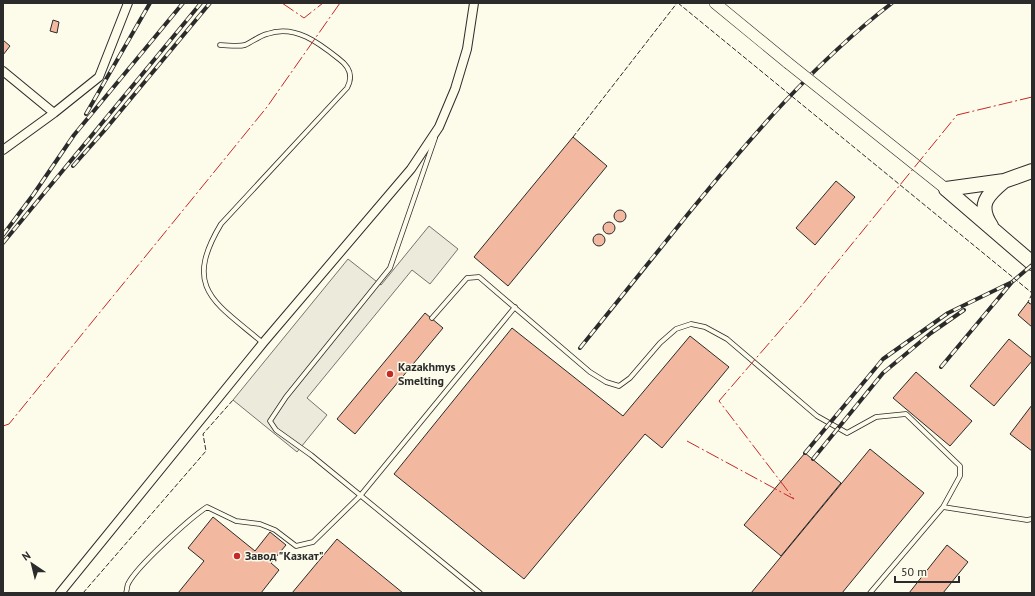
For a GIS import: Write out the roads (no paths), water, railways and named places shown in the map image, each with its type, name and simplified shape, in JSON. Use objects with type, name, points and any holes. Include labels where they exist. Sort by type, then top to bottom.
[{"type":"highway","points":[[946,189],[1004,182],[1032,171]]},
{"type":"highway","points":[[993,230],[984,211],[985,200],[991,192],[1004,182]]},
{"type":"highway","points":[[946,189],[1032,263]]},
{"type":"main road","points":[[715,3],[946,189]]},
{"type":"street","points":[[3,150],[54,113],[99,77],[128,3]]},
{"type":"street","points":[[60,593],[263,343],[411,169],[439,127],[455,89],[467,49],[474,3]]},
{"type":"street","points":[[3,70],[54,113]]},
{"type":"lane","points":[[220,45],[244,45],[268,33],[285,32],[305,35],[318,42],[342,60],[351,76],[351,81],[347,88],[221,224],[209,244],[204,262],[204,282],[219,305],[263,343]]},
{"type":"lane","points":[[439,127],[390,268],[286,397],[270,421],[276,430],[480,593]]},
{"type":"lane","points":[[432,318],[467,278],[479,277],[590,372],[606,382],[619,386],[630,378],[660,343],[676,329],[691,324],[705,326],[727,339],[817,416],[847,434],[876,417],[906,414],[960,466],[960,476],[943,507],[870,593]]},
{"type":"lane","points":[[126,593],[128,584],[141,567],[191,517],[207,506],[236,521],[260,524],[275,530],[296,546],[313,542],[360,496],[515,307]]},
{"type":"lane","points":[[943,507],[1027,520],[1032,518]]},
{"type":"railway","points":[[86,114],[150,3]]},
{"type":"railway","points":[[3,235],[33,195],[74,135],[183,3]]},
{"type":"railway","points":[[3,243],[201,3]]},
{"type":"railway","points":[[73,166],[104,131],[210,3]]},
{"type":"railway","points":[[580,348],[735,157],[784,102],[863,26],[892,3]]},
{"type":"railway","points":[[941,367],[1012,282],[1032,265]]},
{"type":"railway","points":[[805,453],[883,359],[948,313],[1012,282]]},
{"type":"railway","points":[[813,459],[883,373],[931,333],[964,310]]},
{"type":"place","name":"Kazakhmys Smelting","points":[[390,374]]},
{"type":"place","name":"Завод \"Казкат\"","points":[[237,556]]}]
